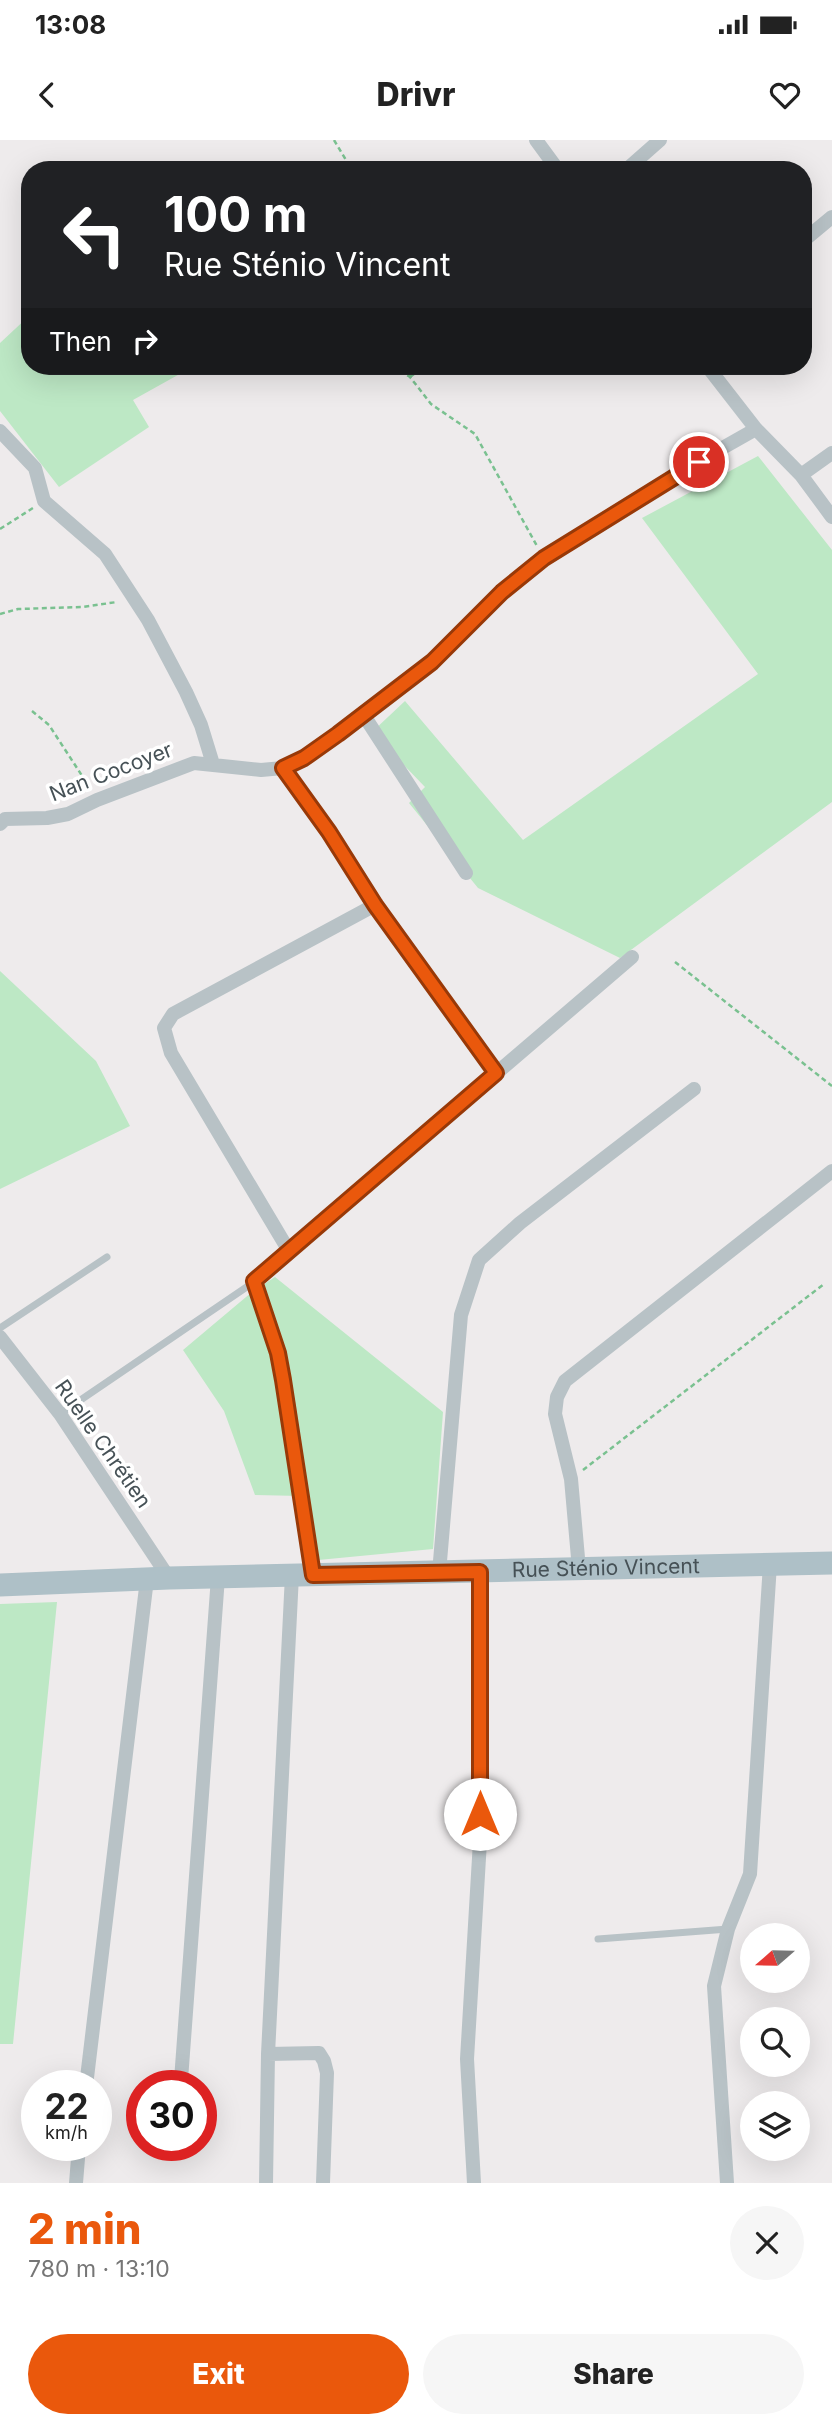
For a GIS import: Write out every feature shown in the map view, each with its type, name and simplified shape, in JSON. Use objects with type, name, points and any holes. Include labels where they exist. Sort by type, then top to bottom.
[{"type":"main road","name":"Rue Sténio Vincent","points":[[0,1585],[158,1578],[832,1563]]},
{"type":"street","points":[[536,140],[551,161]]},
{"type":"street","points":[[636,161],[660,140]]},
{"type":"street","points":[[812,234],[832,217]]},
{"type":"street","points":[[714,375],[756,429],[800,475],[832,517]]},
{"type":"street","name":"Nan Cocoyer","points":[[0,824],[5,819],[47,818],[68,814],[194,763],[237,769],[283,768],[304,758],[432,662],[502,592],[544,558],[680,472],[756,429]]},
{"type":"street","points":[[0,431],[35,468],[44,501],[105,554],[148,620],[201,724],[214,764]]},
{"type":"street","points":[[800,475],[832,453]]},
{"type":"street","points":[[363,715],[466,873]]},
{"type":"street","points":[[283,768],[329,832],[375,905],[496,1073]]},
{"type":"street","points":[[289,1251],[171,1053],[164,1028],[173,1014],[375,905]]},
{"type":"street","points":[[266,2183],[268,2054],[303,1575],[283,1380],[278,1353],[254,1281],[632,957]]},
{"type":"street","points":[[439,1573],[461,1315],[479,1260],[520,1223],[694,1089]]},
{"type":"street","points":[[579,1569],[571,1479],[555,1414],[557,1397],[565,1381],[832,1171]]},
{"type":"street","name":"Ruelle Chrétien","points":[[0,1337],[60,1414],[158,1578]]},
{"type":"street","points":[[727,2183],[714,1986],[728,1929],[750,1874],[770,1564]]},
{"type":"street","points":[[474,2183],[467,2059],[481,1840],[480,1572]]},
{"type":"street","points":[[182,2070],[218,1577]]},
{"type":"street","points":[[88,2070],[158,1578]]},
{"type":"street","points":[[268,2054],[318,2053],[324,2061],[327,2073],[323,2183]]},
{"type":"street","points":[[76,2183],[78,2161]]},
{"type":"lane","points":[[0,1328],[107,1257]]},
{"type":"lane","points":[[60,1414],[254,1281]]},
{"type":"lane","points":[[598,1939],[728,1929]]},
{"type":"path","points":[[334,140],[347,161]]},
{"type":"path","points":[[407,375],[431,404],[475,434],[544,558]]},
{"type":"path","points":[[0,529],[44,501]]},
{"type":"path","points":[[0,614],[18,609],[83,607],[134,599]]},
{"type":"path","points":[[32,711],[49,725],[97,800]]},
{"type":"path","points":[[675,962],[832,1086]]},
{"type":"path","points":[[571,1479],[824,1284]]},
{"type":"green space","points":[[21,323],[21,375],[178,375],[133,400],[149,427],[59,487],[0,411],[0,343]]},
{"type":"green space","points":[[758,456],[832,550],[832,802],[620,958],[478,888],[409,803],[425,787],[372,732],[405,701],[523,840],[758,674],[642,518]]},
{"type":"green space","points":[[0,971],[96,1061],[130,1126],[0,1189]]},
{"type":"green space","points":[[275,1277],[443,1412],[433,1549],[308,1561],[301,1496],[255,1495],[224,1411],[183,1350],[252,1292]]},
{"type":"green space","points":[[57,1602],[13,2044],[0,2044],[0,1604]]},
{"type":"route","points":[[480,1814],[480,1572],[313,1575],[289,1407],[278,1353],[254,1281],[496,1073],[375,905],[329,832],[283,768],[304,758],[338,734],[432,662],[502,592],[544,558],[699,462]]}]
